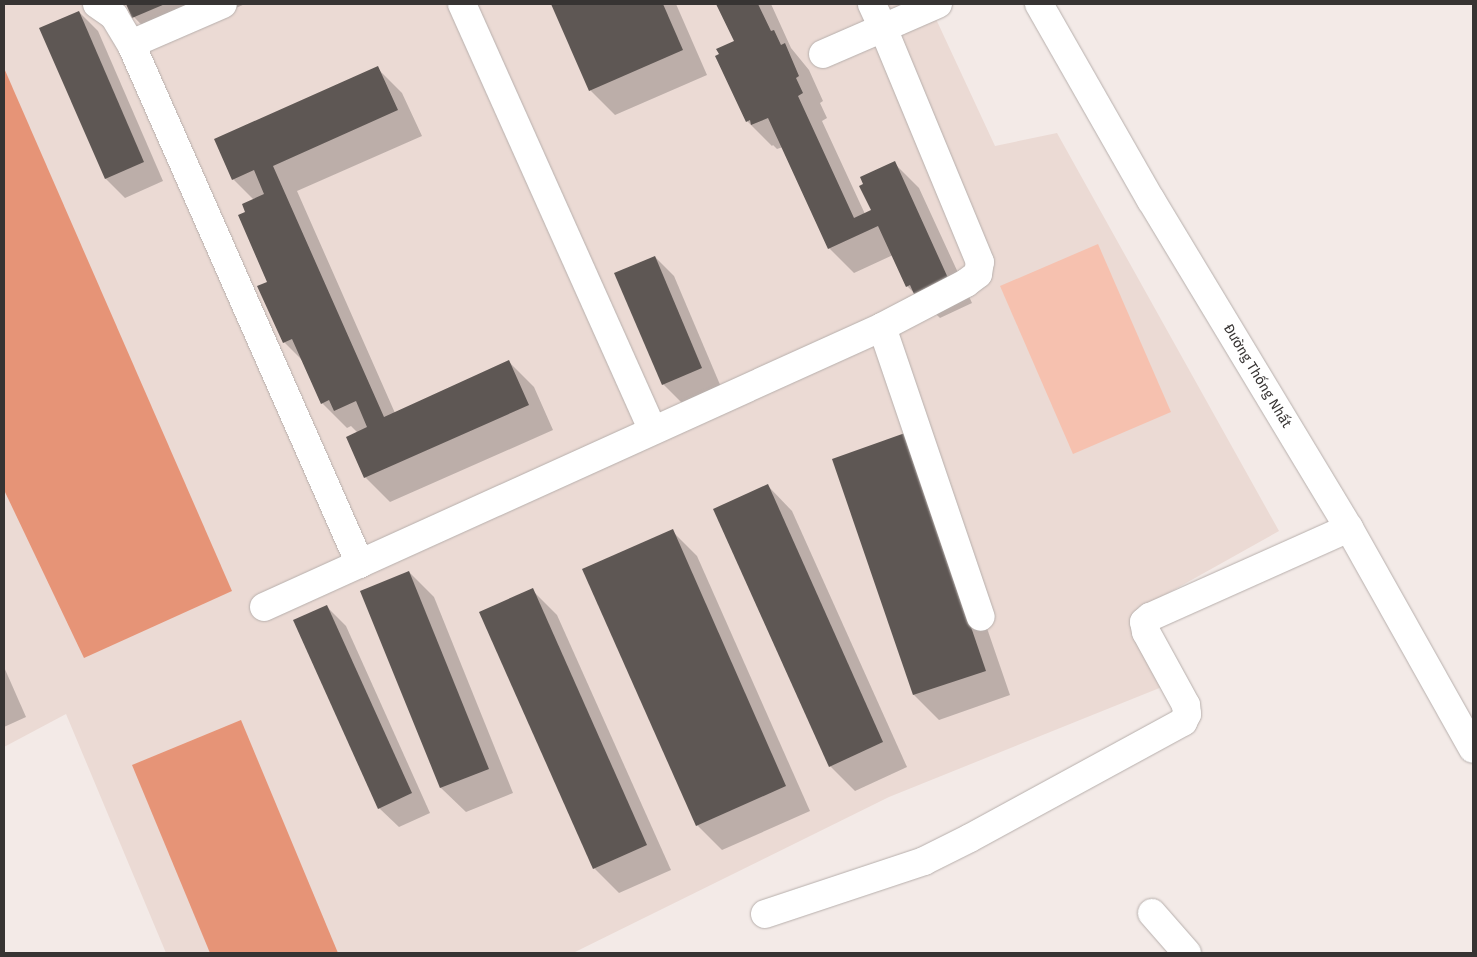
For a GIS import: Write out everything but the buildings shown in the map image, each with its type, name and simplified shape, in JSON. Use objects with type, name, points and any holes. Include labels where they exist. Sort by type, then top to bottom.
[{"type":"street","points":[[97,4],[114,16],[131,44],[360,564]]},
{"type":"street","points":[[131,44],[223,4]]},
{"type":"street","points":[[462,4],[653,430]]},
{"type":"street","points":[[264,607],[882,327],[966,283],[978,274],[980,262],[872,4]]},
{"type":"street","points":[[823,54],[938,4]]},
{"type":"street","name":"Đường Thống Nhất","points":[[1039,4],[1151,200],[1349,528],[1473,749]]},
{"type":"street","points":[[882,327],[981,617]]},
{"type":"street","points":[[765,914],[924,861],[1183,722],[1187,714],[1186,704],[1146,632],[1144,622],[1150,616],[1349,528]]},
{"type":"street","points":[[1152,913],[1187,953]]},
{"type":"shaded area","points":[[4,4],[929,4],[995,146],[1057,133],[1279,531],[1145,606],[1162,687],[889,797],[573,953],[166,953],[66,714],[4,747]]},
{"type":"shaded area","points":[[4,68],[232,591],[84,658],[4,490]]},
{"type":"shaded area","points":[[1098,244],[1171,412],[1073,454],[1000,286]]},
{"type":"shaded area","points":[[241,720],[338,953],[210,953],[132,765]]}]
